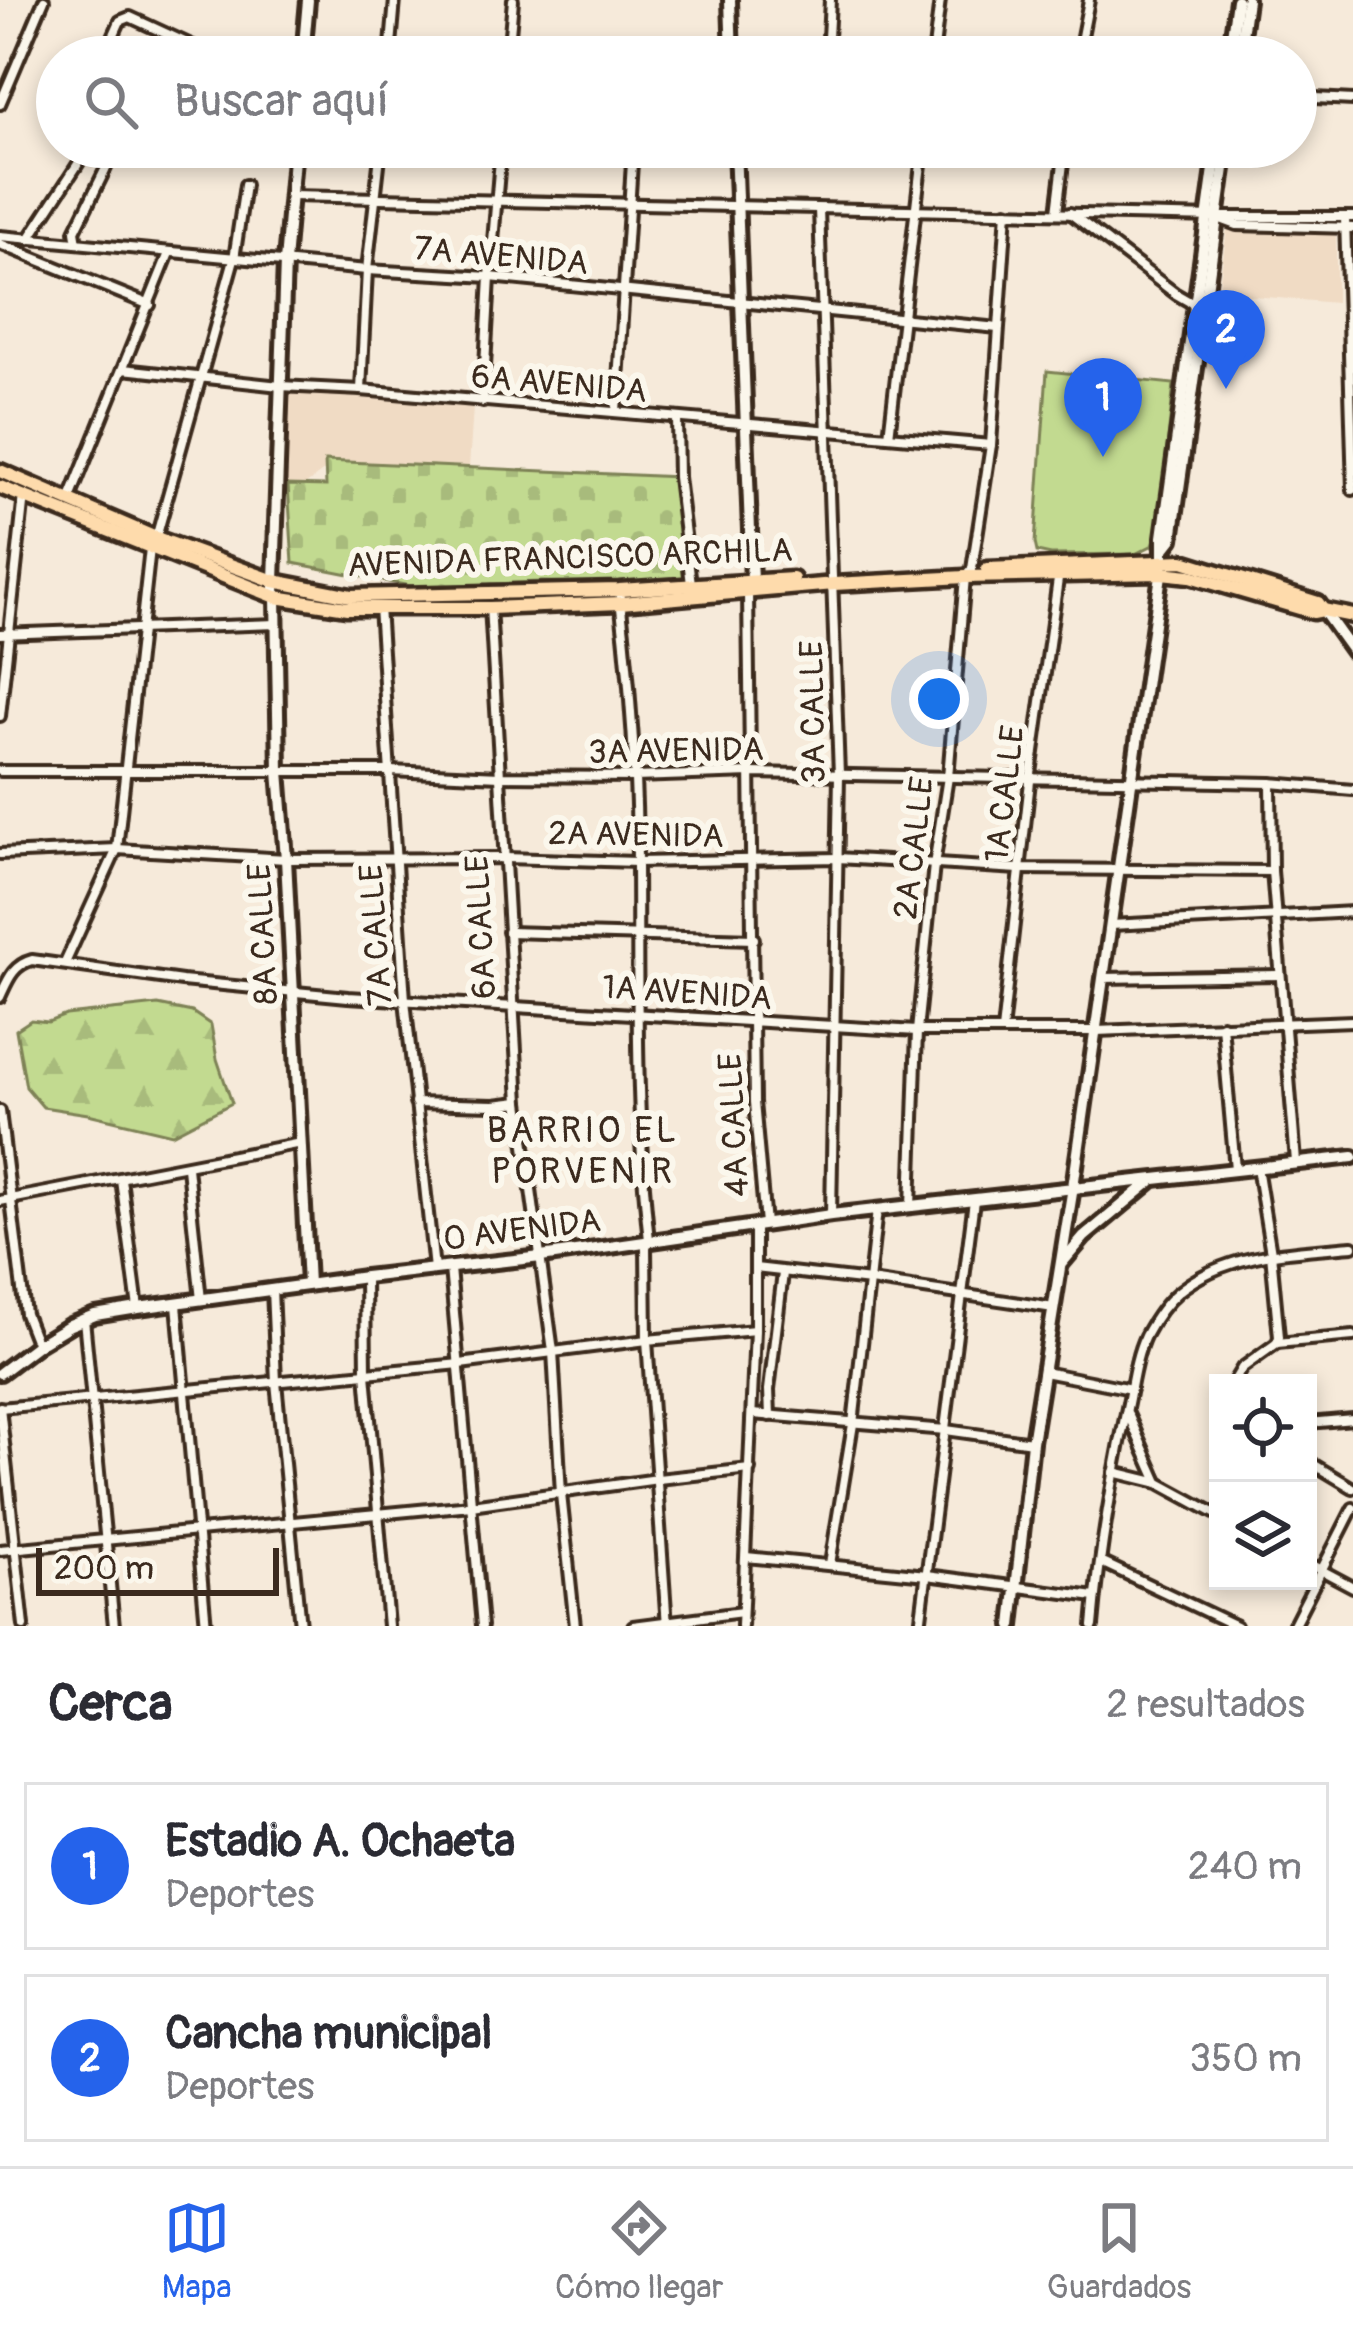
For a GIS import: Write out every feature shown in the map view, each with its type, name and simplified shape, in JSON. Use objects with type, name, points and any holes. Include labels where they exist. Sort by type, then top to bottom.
[{"type":"main road","name":"AVENIDA FRANCISCO ARCHILA","points":[[0,471],[67,507],[276,597],[347,608],[379,602],[620,597],[1163,561],[1195,564],[1318,603],[1323,610],[1353,616]]},
{"type":"main road","name":"AVENIDA FRANCISCO ARCHILA","points":[[0,487],[24,498],[67,507]]},
{"type":"main road","name":"AVENIDA FRANCISCO ARCHILA","points":[[153,543],[274,581],[379,602]]},
{"type":"street","points":[[0,104],[44,0]]},
{"type":"street","points":[[305,36],[308,0]]},
{"type":"street","points":[[392,36],[395,0]]},
{"type":"street","points":[[510,36],[513,0]]},
{"type":"street","points":[[730,0],[731,36]]},
{"type":"street","points":[[828,36],[830,0]]},
{"type":"street","points":[[936,36],[940,0]]},
{"type":"street","points":[[1082,36],[1089,0]]},
{"type":"street","points":[[1232,36],[1237,0]]},
{"type":"street","points":[[1242,36],[1247,0]]},
{"type":"street","points":[[113,36],[126,17],[169,36]]},
{"type":"street","points":[[1317,99],[1353,100]]},
{"type":"street","points":[[29,239],[75,168]]},
{"type":"street","points":[[77,243],[75,231],[106,168]]},
{"type":"street","name":"8A CALLE","points":[[293,168],[274,581],[279,771],[308,1284]]},
{"type":"street","points":[[362,390],[367,270],[379,168]]},
{"type":"street","points":[[483,401],[500,168]]},
{"type":"street","points":[[616,412],[632,168]]},
{"type":"street","points":[[737,168],[750,586]]},
{"type":"street","points":[[889,436],[921,168]]},
{"type":"street","points":[[1057,212],[1062,168]]},
{"type":"street","points":[[1163,561],[1172,539],[1216,168]]},
{"type":"street","points":[[1012,1626],[1032,1442],[1096,1031],[1195,305],[1222,168]]},
{"type":"street","points":[[65,963],[117,849],[139,631],[153,543],[234,259],[245,185]]},
{"type":"street","points":[[290,196],[1069,212],[1212,217],[1237,225],[1349,222],[1353,487]]},
{"type":"street","name":"3A CALLE","points":[[819,208],[839,775],[831,1214]]},
{"type":"street","name":"2A CALLE","points":[[911,1207],[917,1031],[969,573],[991,446],[1007,211]]},
{"type":"street","points":[[1069,212],[1195,305]]},
{"type":"street","points":[[0,240],[151,305]]},
{"type":"street","name":"7A AVENIDA","points":[[0,240],[490,277],[998,328]]},
{"type":"street","points":[[67,507],[170,253]]},
{"type":"street","name":"6A AVENIDA","points":[[123,369],[991,446]]},
{"type":"street","points":[[677,418],[678,478],[691,591]]},
{"type":"street","points":[[0,716],[4,634],[26,482]]},
{"type":"street","name":"1A CALLE","points":[[1002,1031],[1060,570]]},
{"type":"street","name":"4A CALLE","points":[[742,1626],[754,1268],[760,1226],[750,586]]},
{"type":"street","points":[[620,597],[635,777],[639,1125],[649,1240],[647,1340],[667,1624]]},
{"type":"street","name":"6A CALLE","points":[[489,601],[519,1102],[554,1351],[561,1494],[575,1626]]},
{"type":"street","name":"7A CALLE","points":[[379,602],[405,1000],[434,1269]]},
{"type":"street","points":[[1323,610],[1353,652]]},
{"type":"street","points":[[4,634],[277,624]]},
{"type":"street","name":"3A AVENIDA","points":[[0,770],[635,777],[751,773],[1271,783],[1353,790]]},
{"type":"street","points":[[1271,783],[1272,871],[1296,1162]]},
{"type":"street","name":"2A AVENIDA","points":[[0,854],[117,849],[286,860],[838,858],[1118,872],[1272,871]]},
{"type":"street","points":[[1111,925],[1353,912]]},
{"type":"street","points":[[508,932],[754,939]]},
{"type":"street","name":"1A AVENIDA","points":[[0,997],[15,968],[32,960],[293,992],[917,1031],[1096,1031],[1353,1021]]},
{"type":"street","points":[[1103,978],[1279,975]]},
{"type":"street","points":[[1222,1025],[1235,1169]]},
{"type":"street","points":[[415,1103],[519,1102]]},
{"type":"street","points":[[0,1112],[26,1313],[37,1345]]},
{"type":"street","points":[[0,1201],[301,1143]]},
{"type":"street","name":"0 AVENIDA","points":[[0,1373],[84,1319],[138,1308],[541,1257],[831,1214],[1353,1157]]},
{"type":"street","points":[[187,1167],[201,1300]]},
{"type":"street","points":[[1257,1167],[1280,1330],[1276,1343]]},
{"type":"street","points":[[1061,1264],[1084,1237],[1158,1178]]},
{"type":"street","points":[[121,1180],[138,1308]]},
{"type":"street","points":[[920,1626],[974,1200]]},
{"type":"street","points":[[830,1564],[853,1424],[877,1210]]},
{"type":"street","points":[[1093,1626],[1114,1472],[1143,1339],[1176,1294],[1225,1265],[1271,1253],[1353,1246]]},
{"type":"street","points":[[451,1268],[482,1626]]},
{"type":"street","points":[[754,1268],[1054,1308]]},
{"type":"street","points":[[770,1416],[783,1273]]},
{"type":"street","points":[[365,1276],[366,1373],[388,1626]]},
{"type":"street","points":[[272,1289],[276,1382],[300,1626]]},
{"type":"street","points":[[177,1304],[206,1626]]},
{"type":"street","points":[[84,1319],[114,1626]]},
{"type":"street","points":[[24,1626],[0,1407],[460,1364],[755,1330]]},
{"type":"street","points":[[1238,1374],[1276,1343],[1353,1336]]},
{"type":"street","points":[[1044,1372],[1131,1389]]},
{"type":"street","points":[[1126,1411],[1159,1484]]},
{"type":"street","points":[[752,1414],[1032,1442]]},
{"type":"street","points":[[1317,1423],[1353,1419]]},
{"type":"street","points":[[1317,1467],[1353,1488]]},
{"type":"street","points":[[0,1550],[381,1515],[749,1469]]},
{"type":"street","points":[[1114,1472],[1159,1484],[1209,1510]]},
{"type":"street","points":[[1293,1626],[1353,1508]]},
{"type":"street","points":[[746,1557],[1095,1597]]},
{"type":"street","points":[[1101,1562],[1237,1626]]},
{"type":"street","points":[[1317,1568],[1353,1587]]},
{"type":"street","points":[[633,1626],[742,1612]]},
{"type":"shaded area","points":[[1227,230],[1336,231],[1336,303],[1218,293]]},
{"type":"shaded area","points":[[292,392],[473,407],[469,468],[325,461],[325,470],[305,485],[288,485],[283,481],[284,399]]},
{"type":"green space","points":[[1047,371],[1174,384],[1153,545],[1135,554],[1037,552]]},
{"type":"green space","points":[[325,461],[678,477],[691,585],[542,582],[415,587],[293,563],[288,485],[326,486]]},
{"type":"green space","points":[[158,1005],[192,1012],[211,1025],[232,1103],[172,1134],[43,1107],[26,1087],[16,1030],[31,1020],[48,1022],[66,1015]]},
{"type":"place","name":"Cancha municipal","points":[[1226,389]]},
{"type":"place","name":"Estadio A. Ochaeta","points":[[1103,457]]},
{"type":"district","name":"BARRIO EL PORVENIR","points":[[583,1150]]}]
